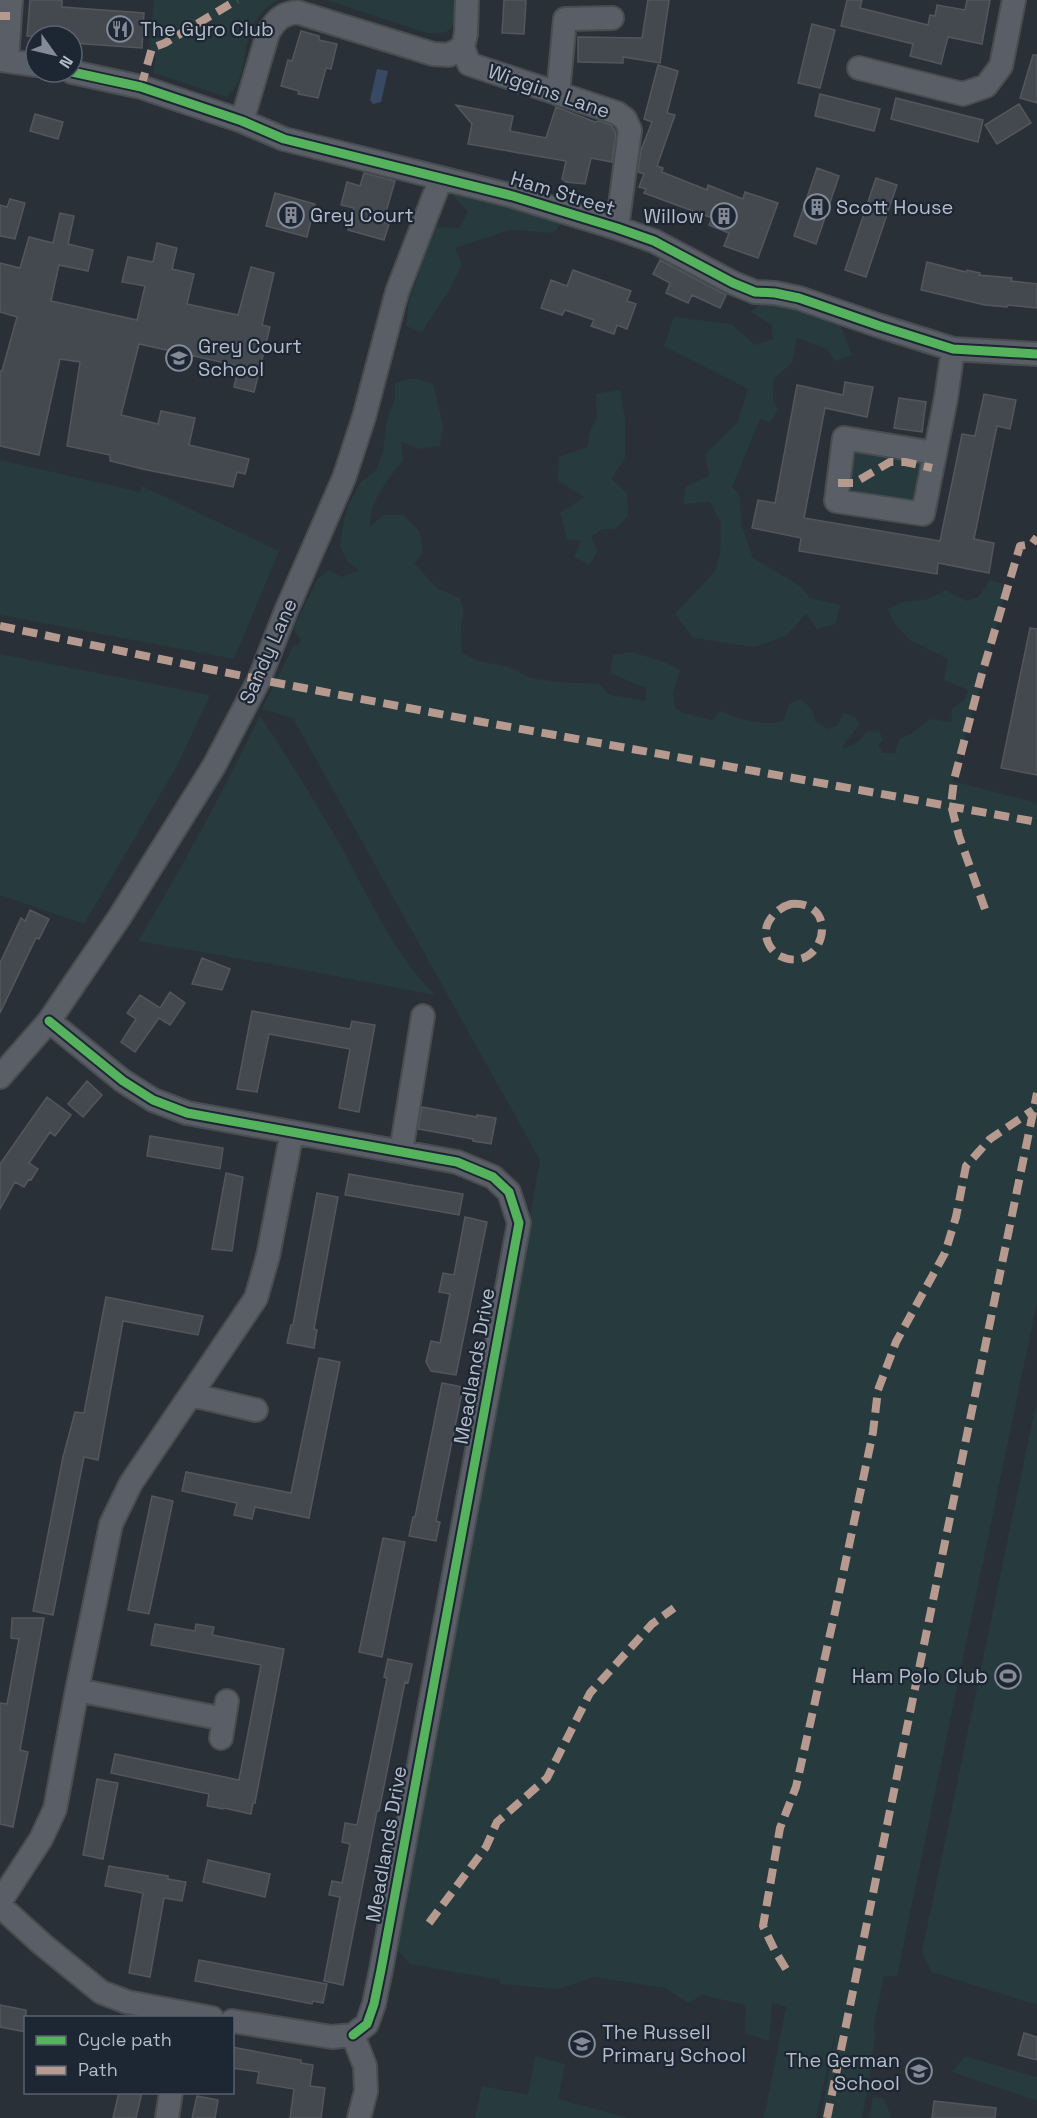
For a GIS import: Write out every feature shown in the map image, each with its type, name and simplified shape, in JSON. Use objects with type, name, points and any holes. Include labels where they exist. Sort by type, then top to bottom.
[{"type":"street","points":[[11,0],[4,61],[24,64]]},
{"type":"street","points":[[242,121],[268,33],[276,21],[286,13],[297,12],[434,54],[449,55],[463,47],[466,34],[467,0]]},
{"type":"street","points":[[859,68],[963,94],[986,86],[1001,66],[1014,0]]},
{"type":"street","points":[[558,94],[565,19],[612,18]]},
{"type":"street","name":"Wiggins Lane","points":[[463,47],[469,64],[617,113],[625,119],[630,130],[616,228]]},
{"type":"street","name":"Ham Street","points":[[84,75],[141,87],[242,121],[284,139],[513,196],[616,228],[654,241],[733,283],[755,292],[799,298],[953,349],[1037,354]]},
{"type":"street","name":"Sandy Lane","points":[[0,1077],[49,1021],[119,918],[214,766],[259,680],[344,478],[364,417],[397,292],[441,178]]},
{"type":"street","points":[[934,453],[844,438],[836,501],[923,514],[946,398],[953,349]]},
{"type":"street","points":[[401,1152],[423,1016]]},
{"type":"street","name":"Meadlands Drive","points":[[49,1021],[123,1081],[153,1100],[187,1113],[457,1162],[493,1177],[509,1192],[519,1223],[381,1971],[367,2024],[352,2035]]},
{"type":"street","points":[[186,2015],[128,2002],[102,1992],[42,1944],[0,1904],[40,1839],[55,1809],[111,1524],[131,1484],[256,1298],[268,1256],[292,1132]]},
{"type":"street","points":[[192,1395],[256,1410]]},
{"type":"street","points":[[77,1690],[224,1719]]},
{"type":"street","points":[[234,2021],[332,2037],[352,2035],[365,2066],[366,2091],[359,2118]]},
{"type":"street","points":[[167,2118],[171,2094]]},
{"type":"green space","points":[[154,0],[278,0],[255,22],[249,35],[241,75],[227,97],[153,73],[156,57],[149,48]]},
{"type":"green space","points":[[326,0],[458,0],[456,16],[451,28],[441,33],[434,33],[424,32]]},
{"type":"green space","points":[[458,188],[567,216],[554,233],[510,230],[455,248],[462,265],[422,332],[406,326],[409,299],[417,280],[411,269],[427,229],[459,228],[468,212],[451,193]]},
{"type":"green space","points":[[767,299],[840,324],[852,355],[835,361],[827,349],[797,338],[792,363],[774,378],[773,399],[778,410],[770,422],[760,419],[732,487],[739,494],[742,527],[753,558],[800,586],[810,598],[840,605],[836,624],[817,629],[806,614],[786,636],[754,647],[693,638],[675,614],[716,570],[720,552],[721,523],[710,502],[683,504],[686,486],[709,476],[705,454],[737,423],[748,389],[664,346],[674,317],[731,324],[755,345],[773,339],[772,325],[751,312]]},
{"type":"green space","points":[[413,378],[433,384],[443,426],[440,446],[419,449],[401,442],[403,460],[376,500],[370,527],[383,515],[404,515],[420,532],[423,553],[414,563],[437,588],[460,598],[464,611],[461,626],[462,653],[478,661],[510,667],[530,678],[599,684],[610,695],[646,701],[646,688],[610,673],[613,655],[632,652],[664,662],[680,670],[673,693],[675,709],[684,713],[712,720],[720,711],[751,721],[775,722],[783,721],[790,703],[801,699],[813,711],[815,721],[828,729],[838,725],[843,713],[854,716],[860,724],[843,746],[845,748],[858,742],[867,731],[879,730],[883,740],[878,746],[883,753],[895,753],[899,739],[912,733],[930,719],[951,722],[952,709],[965,699],[968,690],[944,680],[948,659],[910,640],[897,627],[887,609],[905,601],[926,600],[945,590],[967,601],[979,596],[990,580],[1007,585],[983,679],[952,781],[1037,803],[1037,1302],[897,1976],[884,1976],[874,2025],[870,2075],[862,2118],[821,2118],[836,2030],[816,2118],[764,2118],[786,2007],[772,2003],[769,2041],[745,2033],[746,2005],[702,1995],[689,2003],[665,1988],[594,1977],[558,1989],[500,1984],[500,1980],[410,1964],[395,1948],[439,1729],[540,1160],[293,718],[262,709],[294,645],[298,645],[301,640],[293,629],[317,580],[328,570],[342,577],[359,570],[347,561],[340,546],[348,505],[360,483],[376,470],[383,452],[387,420],[395,398],[395,383]]},
{"type":"green space","points":[[620,390],[625,420],[625,458],[611,479],[627,493],[628,516],[616,529],[603,529],[591,537],[598,551],[589,565],[574,556],[581,541],[567,539],[560,513],[584,497],[558,481],[559,457],[587,447],[591,428],[597,419],[596,394]]},
{"type":"green space","points":[[856,449],[925,462],[920,502],[850,494],[844,486],[850,452]]},
{"type":"green space","points":[[0,460],[140,492],[142,486],[279,551],[234,659],[0,615]]},
{"type":"green space","points":[[0,654],[210,695],[177,766],[84,924],[0,895]]},
{"type":"green space","points":[[260,716],[332,831],[395,944],[420,979],[435,995],[138,941],[201,830]]},
{"type":"green space","name":"Ham Polo Club","points":[[1037,1399],[1037,2005],[932,1972],[922,1952]]},
{"type":"green space","points":[[535,2056],[565,2064],[558,2099],[629,2118],[475,2118],[482,2086],[528,2095]]},
{"type":"green space","points":[[965,2056],[1037,2077],[1037,2101],[952,2072]]},
{"type":"green space","points":[[873,2097],[883,2098],[891,2115],[890,2118],[869,2118]]},
{"type":"water","points":[[377,69],[388,71],[381,102],[373,104],[370,100]]},
{"type":"building","points":[[30,0],[62,0],[62,7],[144,13],[142,48],[84,44],[84,24],[28,24]]},
{"type":"building","points":[[504,0],[526,0],[524,34],[502,33]]},
{"type":"building","points":[[648,0],[669,0],[660,63],[623,57],[623,63],[578,62],[578,37],[642,38]]},
{"type":"building","points":[[847,0],[862,0],[860,8],[928,25],[930,15],[935,16],[937,5],[965,10],[967,0],[990,0],[982,44],[948,37],[941,64],[910,56],[913,44],[841,26]]},
{"type":"building","points":[[812,24],[835,30],[820,88],[798,83]]},
{"type":"building","points":[[301,31],[319,36],[319,40],[337,44],[331,69],[326,68],[318,98],[298,94],[299,91],[281,86],[288,60],[292,61]]},
{"type":"building","points":[[1033,55],[1037,55],[1037,103],[1020,98]]},
{"type":"building","points":[[658,65],[678,71],[667,113],[675,115],[657,166],[663,168],[662,172],[707,190],[708,185],[743,199],[745,192],[778,203],[758,258],[724,246],[729,233],[709,225],[712,218],[644,193],[646,189],[639,187],[644,174],[638,172],[641,150],[652,122],[644,119]]},
{"type":"building","points":[[820,94],[880,109],[874,131],[815,116]]},
{"type":"building","points":[[896,98],[983,120],[978,142],[891,119]]},
{"type":"building","points":[[1019,104],[1031,123],[997,144],[985,125]]},
{"type":"building","points":[[456,105],[513,116],[510,131],[546,138],[556,107],[595,122],[611,125],[616,133],[612,162],[591,158],[585,184],[566,182],[562,179],[566,161],[468,144],[472,124]]},
{"type":"building","points":[[35,114],[63,122],[58,139],[30,131]]},
{"type":"building","name":"Scott House","points":[[817,168],[839,176],[816,244],[794,236]]},
{"type":"building","points":[[364,173],[395,181],[383,222],[389,224],[384,240],[348,230],[354,208],[341,205],[347,182],[360,186]]},
{"type":"building","points":[[876,178],[897,185],[866,277],[845,270]]},
{"type":"building","name":"Grey Court","points":[[275,193],[315,204],[307,237],[266,226]]},
{"type":"building","points":[[10,199],[25,203],[15,239],[0,236],[0,205],[7,207]]},
{"type":"building","points":[[60,213],[74,216],[68,244],[93,250],[88,271],[59,265],[51,301],[137,320],[145,286],[122,282],[128,257],[153,262],[157,243],[177,248],[172,269],[194,274],[187,304],[238,315],[251,267],[274,273],[262,325],[270,327],[254,392],[234,387],[239,366],[139,344],[121,415],[158,424],[161,411],[195,418],[189,445],[249,459],[245,474],[237,472],[233,487],[110,461],[110,455],[67,446],[80,362],[60,359],[39,455],[0,446],[0,371],[2,371],[17,317],[0,312],[0,263],[20,268],[29,237],[53,243]]},
{"type":"building","points":[[660,260],[726,295],[720,308],[692,295],[688,303],[666,293],[670,283],[653,274]]},
{"type":"building","points":[[927,262],[966,272],[967,270],[980,273],[979,275],[1012,278],[1011,281],[1037,284],[1037,308],[985,305],[921,290]]},
{"type":"building","points":[[573,270],[631,291],[627,301],[636,304],[627,329],[617,325],[614,334],[591,326],[594,320],[565,310],[562,315],[541,308],[551,280],[567,286]]},
{"type":"building","points":[[845,382],[873,387],[867,417],[825,408],[804,518],[940,541],[962,434],[975,436],[984,394],[1016,400],[1010,429],[997,426],[974,539],[994,543],[989,573],[938,563],[937,574],[799,551],[801,538],[752,528],[758,500],[775,503],[797,385],[843,395]]},
{"type":"building","points":[[899,398],[926,402],[922,432],[894,428]]},
{"type":"building","points":[[1030,628],[1037,629],[1037,775],[1001,768]]},
{"type":"building","points":[[30,910],[49,919],[39,939],[36,938],[0,1013],[0,963],[21,918],[25,921]]},
{"type":"building","points":[[202,958],[230,969],[222,990],[192,984]]},
{"type":"building","points":[[170,992],[185,1003],[170,1025],[159,1018],[135,1052],[121,1042],[136,1019],[127,1013],[140,995],[160,1008]]},
{"type":"building","points":[[252,1011],[350,1029],[352,1021],[375,1025],[359,1112],[339,1108],[350,1049],[269,1034],[257,1092],[237,1089]]},
{"type":"building","points":[[87,1081],[102,1095],[83,1117],[68,1104]]},
{"type":"building","points":[[47,1097],[71,1115],[55,1136],[50,1132],[29,1163],[38,1169],[31,1180],[29,1179],[24,1187],[15,1182],[0,1209],[0,1164]]},
{"type":"building","points":[[422,1107],[477,1117],[477,1115],[496,1118],[491,1144],[418,1129]]},
{"type":"building","points":[[150,1136],[223,1148],[220,1169],[147,1156]]},
{"type":"building","points":[[226,1173],[243,1177],[232,1251],[212,1249]]},
{"type":"building","points":[[349,1174],[463,1194],[459,1215],[345,1195]]},
{"type":"building","points":[[317,1193],[338,1197],[314,1329],[317,1330],[314,1348],[287,1343],[291,1325],[293,1325]]},
{"type":"building","points":[[465,1217],[487,1222],[456,1375],[431,1371],[426,1362],[431,1341],[440,1343],[450,1294],[439,1292],[443,1273],[454,1275]]},
{"type":"building","points":[[106,1297],[203,1316],[198,1335],[123,1321],[98,1460],[84,1457],[53,1615],[33,1611],[63,1457],[75,1412],[84,1413]]},
{"type":"building","points":[[319,1358],[340,1362],[309,1518],[255,1507],[252,1519],[234,1515],[237,1503],[182,1491],[186,1472],[291,1493]]},
{"type":"building","points":[[442,1383],[463,1387],[436,1521],[440,1522],[436,1541],[409,1536],[413,1517],[415,1517]]},
{"type":"building","points":[[152,1496],[173,1501],[149,1614],[128,1610]]},
{"type":"building","points":[[383,1538],[405,1542],[382,1657],[359,1652]]},
{"type":"building","points":[[12,1618],[44,1618],[20,1750],[28,1752],[13,1827],[0,1824],[0,1703],[7,1704],[19,1639],[11,1638]]},
{"type":"building","points":[[155,1624],[195,1631],[196,1624],[214,1627],[212,1635],[284,1649],[251,1814],[207,1806],[209,1794],[111,1773],[115,1754],[239,1780],[261,1665],[151,1645]]},
{"type":"building","points":[[388,1659],[412,1664],[408,1683],[405,1682],[379,1811],[377,1811],[343,1985],[324,1981],[340,1897],[329,1895],[332,1881],[342,1883],[350,1844],[342,1842],[345,1823],[357,1825],[387,1678],[384,1677]]},
{"type":"building","points":[[97,1779],[118,1783],[103,1859],[83,1855]]},
{"type":"building","points":[[208,1860],[270,1874],[265,1897],[203,1882]]},
{"type":"building","points":[[109,1866],[168,1876],[168,1879],[186,1882],[182,1901],[164,1898],[150,1977],[129,1973],[143,1893],[105,1886]]},
{"type":"building","points":[[199,1960],[327,1984],[323,2003],[313,2001],[312,2004],[195,1981]]},
{"type":"building","points":[[0,2005],[26,2010],[24,2032],[0,2027]]},
{"type":"building","points":[[1024,2033],[1037,2037],[1037,2060],[1018,2055]]},
{"type":"building","points":[[234,2047],[301,2060],[301,2063],[313,2065],[310,2086],[325,2088],[321,2118],[290,2118],[294,2089],[257,2083],[259,2072],[234,2068]]},
{"type":"building","points":[[119,2094],[142,2094],[136,2118],[113,2118]]},
{"type":"building","points":[[197,2096],[218,2100],[215,2118],[192,2118]]},
{"type":"building","points":[[934,2101],[996,2108],[995,2118],[932,2118]]},
{"type":"marked path","points":[[141,87],[152,48],[165,43],[237,0]]},
{"type":"marked path","points":[[0,16],[10,16]]},
{"type":"marked path","points":[[838,483],[854,483],[890,462],[905,462],[932,468]]},
{"type":"marked path","points":[[985,909],[959,836],[951,805],[954,780],[981,677],[1020,546],[1032,544],[1037,537]]},
{"type":"marked path","points":[[0,626],[477,721],[1037,822]]},
{"type":"marked path","points":[[791,904],[807,906],[817,913],[822,924],[821,936],[816,948],[807,956],[795,960],[774,952],[766,936],[766,928],[774,915],[791,904]]},
{"type":"marked path","points":[[827,2118],[1037,1093]]},
{"type":"marked path","points":[[786,1969],[763,1926],[780,1828],[796,1787],[835,1612],[873,1432],[878,1390],[896,1342],[945,1253],[956,1217],[966,1166],[990,1139],[1033,1110]]},
{"type":"marked path","points":[[429,1923],[486,1847],[497,1822],[547,1778],[590,1693],[652,1624],[674,1608]]},
{"type":"cycle path","points":[[84,75],[141,87],[242,121],[284,139],[513,196],[617,228],[654,241],[733,283],[755,292],[799,298],[953,349],[1037,354]]},
{"type":"cycle path","points":[[49,1021],[123,1081],[153,1100],[187,1113],[457,1162],[493,1177],[509,1192],[519,1223],[381,1970],[367,2024],[353,2035]]},
{"type":"place","name":"The Gyro Club","points":[[120,29]]},
{"type":"place","name":"Scott House","points":[[817,207]]},
{"type":"place","name":"Grey Court","points":[[291,215]]},
{"type":"place","name":"Willow","points":[[724,216]]},
{"type":"place","name":"Grey Court School","points":[[179,358]]},
{"type":"place","name":"Ham Polo Club","points":[[1008,1676]]},
{"type":"place","name":"The Russell Primary School","points":[[582,2044]]},
{"type":"place","name":"The German School","points":[[919,2071]]}]
